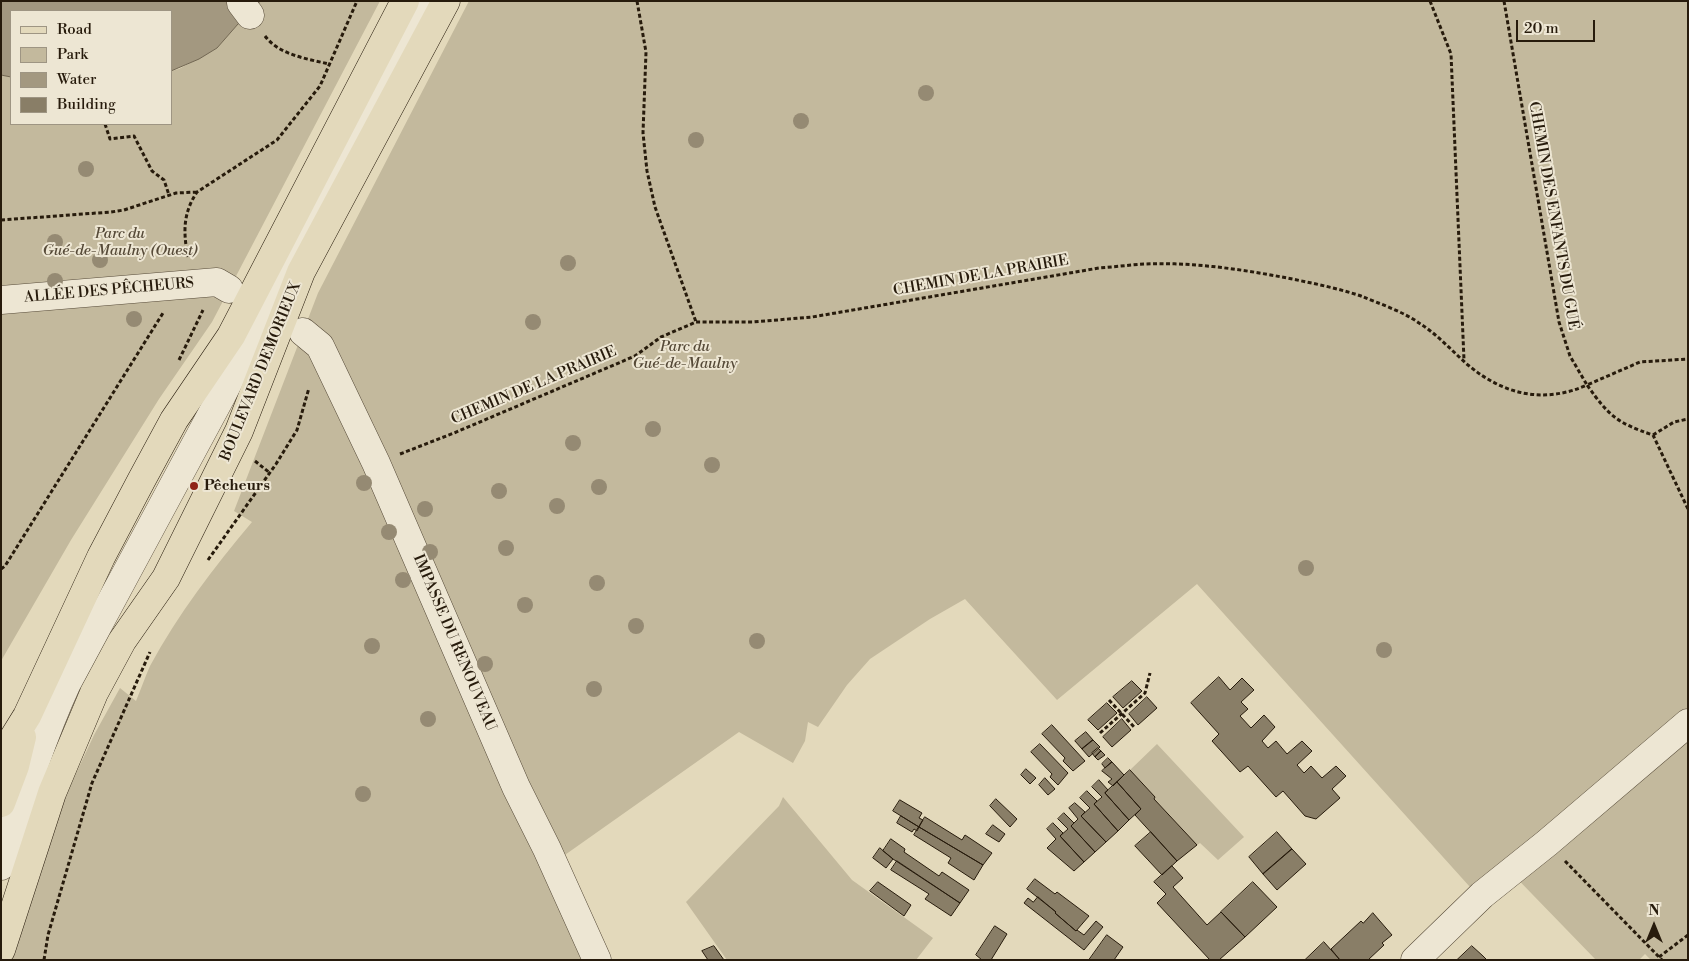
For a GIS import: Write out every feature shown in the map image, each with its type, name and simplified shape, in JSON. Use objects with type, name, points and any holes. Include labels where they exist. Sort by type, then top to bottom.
[{"type":"main road","points":[[1,758],[27,716],[101,557],[141,481],[174,420],[231,336],[405,1]]},
{"type":"main road","name":"BOULEVARD DEMORIEUX","points":[[2,949],[52,793],[94,693],[122,641],[166,578],[239,431],[302,272],[446,1]]},
{"type":"main road","points":[[1,803],[15,766],[27,716]]},
{"type":"street","points":[[1,866],[38,752],[67,683],[222,395],[358,127],[425,1]]},
{"type":"street","name":"ALLÉE DES PÊCHEURS","points":[[1,300],[205,285]]},
{"type":"street","name":"IMPASSE DU RENOUVEAU","points":[[312,339],[376,463],[516,787],[597,960]]},
{"type":"street","points":[[1415,960],[1472,905],[1688,723]]},
{"type":"path","points":[[177,365],[205,285],[185,242],[184,227],[190,202],[197,192],[277,140],[320,86],[357,1]]},
{"type":"path","points":[[638,1],[646,52],[643,133],[648,171],[656,207],[696,322]]},
{"type":"path","points":[[1430,1],[1451,54],[1464,361]]},
{"type":"path","name":"CHEMIN DES ENFANTS DU GUÉ","points":[[1504,1],[1559,322],[1570,356],[1587,385],[1605,410],[1627,427],[1653,435]]},
{"type":"path","points":[[270,42],[303,58],[329,64]]},
{"type":"path","points":[[105,125],[110,139],[134,136],[152,171],[164,180],[169,195]]},
{"type":"path","points":[[1,220],[124,210],[169,195],[197,192]]},
{"type":"path","name":"CHEMIN DE LA PRAIRIE","points":[[376,463],[454,433],[635,356],[661,337],[696,322],[753,322],[812,317],[1099,268],[1145,264],[1204,266],[1259,273],[1311,283],[1361,296],[1419,322],[1464,361],[1497,384],[1517,392],[1534,395],[1553,395],[1571,392],[1587,385]]},
{"type":"path","points":[[1,569],[205,285]]},
{"type":"path","points":[[204,565],[270,473],[297,430],[312,339]]},
{"type":"path","points":[[1587,385],[1640,362],[1688,359]]},
{"type":"path","points":[[1688,419],[1674,422],[1653,435],[1688,509]]},
{"type":"path","points":[[253,460],[270,473]]},
{"type":"path","points":[[44,960],[48,935],[92,783],[151,649]]},
{"type":"path","points":[[1100,733],[1145,693],[1150,673]]},
{"type":"path","points":[[1109,700],[1135,728]]},
{"type":"path","points":[[1547,843],[1661,958],[1688,934]]},
{"type":"green space","name":"Parc du Gué-de-Maulny (Ouest)","points":[[260,1],[380,1],[212,322],[159,399],[71,540],[1,661],[1,75],[10,77],[10,125],[172,125],[172,71],[179,69],[217,48],[238,24],[250,15]]},
{"type":"green space","name":"Parc du Gué-de-Maulny","points":[[469,1],[1688,1],[1688,960],[1651,960],[1645,954],[1639,960],[1596,960],[1501,862],[1470,887],[1197,584],[1057,700],[965,599],[930,619],[870,659],[847,685],[818,727],[808,722],[805,741],[793,763],[739,732],[545,869],[585,960],[12,960],[66,795],[94,735],[120,688],[136,701],[150,666],[172,628],[210,574],[252,522],[234,511],[318,293]]},
{"type":"green space","points":[[1157,744],[1244,837],[1218,860],[1200,843],[1197,845],[1130,770]]},
{"type":"green space","points":[[783,797],[852,880],[933,938],[916,960],[727,960],[686,902],[779,806]]},
{"type":"water","points":[[1,1],[260,1],[250,15],[238,24],[217,48],[199,59],[172,71],[172,10],[10,10],[10,77],[1,75]]},
{"type":"building","points":[[1219,677],[1230,690],[1242,678],[1254,690],[1241,702],[1248,709],[1240,716],[1251,728],[1264,715],[1275,727],[1262,741],[1268,748],[1276,741],[1287,754],[1302,741],[1312,751],[1297,765],[1304,773],[1311,766],[1322,778],[1336,766],[1346,776],[1332,789],[1340,798],[1316,819],[1305,816],[1283,791],[1276,797],[1248,766],[1240,772],[1212,741],[1219,734],[1191,703]]},
{"type":"building","points":[[1132,681],[1142,691],[1123,708],[1113,697]]},
{"type":"building","points":[[1147,697],[1157,708],[1138,725],[1129,714]]},
{"type":"building","points":[[1107,703],[1117,713],[1098,730],[1088,720]]},
{"type":"building","points":[[1122,719],[1131,730],[1112,747],[1103,737]]},
{"type":"building","points":[[1052,725],[1085,761],[1073,771],[1063,761],[1065,758],[1042,734]]},
{"type":"building","points":[[1086,732],[1093,740],[1082,749],[1075,741]]},
{"type":"building","points":[[1093,740],[1100,747],[1089,757],[1082,749]]},
{"type":"building","points":[[1040,744],[1068,773],[1058,785],[1050,777],[1052,774],[1031,752]]},
{"type":"building","points":[[1098,748],[1101,751],[1095,757],[1092,753]]},
{"type":"building","points":[[1101,751],[1105,755],[1098,760],[1095,757]]},
{"type":"building","points":[[1108,758],[1112,762],[1105,768],[1102,764]]},
{"type":"building","points":[[1112,762],[1124,775],[1113,786],[1108,782],[1112,779],[1102,771]]},
{"type":"building","points":[[1026,769],[1036,778],[1030,784],[1021,775]]},
{"type":"building","points":[[1130,770],[1197,845],[1177,861],[1135,815],[1141,809],[1117,782]]},
{"type":"building","points":[[1045,778],[1055,789],[1048,795],[1039,785]]},
{"type":"building","points":[[1099,780],[1108,790],[1105,793],[1129,820],[1118,831],[1094,804],[1102,797],[1092,787]]},
{"type":"building","points":[[1117,782],[1141,809],[1129,820],[1105,793]]},
{"type":"building","points":[[1087,791],[1097,801],[1094,804],[1118,831],[1106,842],[1081,816],[1090,808],[1080,798]]},
{"type":"building","points":[[996,799],[1017,819],[1010,827],[990,806]]},
{"type":"building","points":[[900,800],[922,813],[919,818],[923,820],[919,827],[893,811]]},
{"type":"building","points":[[1075,803],[1085,812],[1081,816],[1106,842],[1095,852],[1071,826],[1078,819],[1069,808]]},
{"type":"building","points":[[1064,813],[1074,823],[1071,826],[1095,852],[1084,862],[1060,836],[1068,829],[1058,819]]},
{"type":"building","points":[[901,816],[919,827],[917,831],[914,829],[912,832],[897,823]]},
{"type":"building","points":[[925,817],[962,840],[965,835],[992,853],[983,865],[919,827]]},
{"type":"building","points":[[1053,823],[1063,833],[1060,836],[1084,862],[1074,871],[1047,848],[1056,839],[1047,829]]},
{"type":"building","points":[[993,825],[1005,834],[999,842],[986,834]]},
{"type":"building","points":[[919,827],[983,865],[974,880],[948,863],[951,858],[914,835]]},
{"type":"building","points":[[1151,832],[1177,861],[1162,875],[1135,846]]},
{"type":"building","points":[[1277,832],[1292,849],[1263,874],[1249,857]]},
{"type":"building","points":[[891,839],[905,849],[904,852],[939,876],[942,872],[969,890],[960,903],[883,851]]},
{"type":"building","points":[[880,848],[893,859],[886,868],[873,858]]},
{"type":"building","points":[[1292,849],[1306,864],[1277,890],[1263,874]]},
{"type":"building","points":[[897,861],[960,903],[951,916],[925,899],[929,894],[891,870]]},
{"type":"building","points":[[1172,866],[1183,878],[1173,887],[1207,925],[1221,912],[1245,937],[1219,960],[1210,960],[1157,903],[1166,894],[1154,882]]},
{"type":"building","points":[[1035,879],[1055,894],[1057,892],[1089,916],[1076,931],[1027,889]]},
{"type":"building","points":[[878,882],[911,905],[904,916],[870,891]]},
{"type":"building","points":[[1253,882],[1277,907],[1245,937],[1221,912]]},
{"type":"building","points":[[1038,897],[1076,931],[1084,935],[1096,921],[1103,927],[1084,950],[1024,903],[1028,898],[1033,902]]},
{"type":"building","points":[[1373,913],[1392,935],[1382,943],[1384,945],[1368,960],[1340,960],[1331,949],[1361,921],[1363,923]]},
{"type":"building","points":[[995,926],[1007,934],[991,960],[982,960],[976,955]]},
{"type":"building","points":[[1107,935],[1123,947],[1114,960],[1089,960]]},
{"type":"building","points":[[1324,942],[1340,960],[1305,960]]},
{"type":"building","points":[[714,946],[724,960],[708,960],[702,951]]},
{"type":"building","points":[[1472,946],[1487,960],[1457,960]]},
{"type":"place","name":"Pêcheurs","points":[[194,486]]}]
